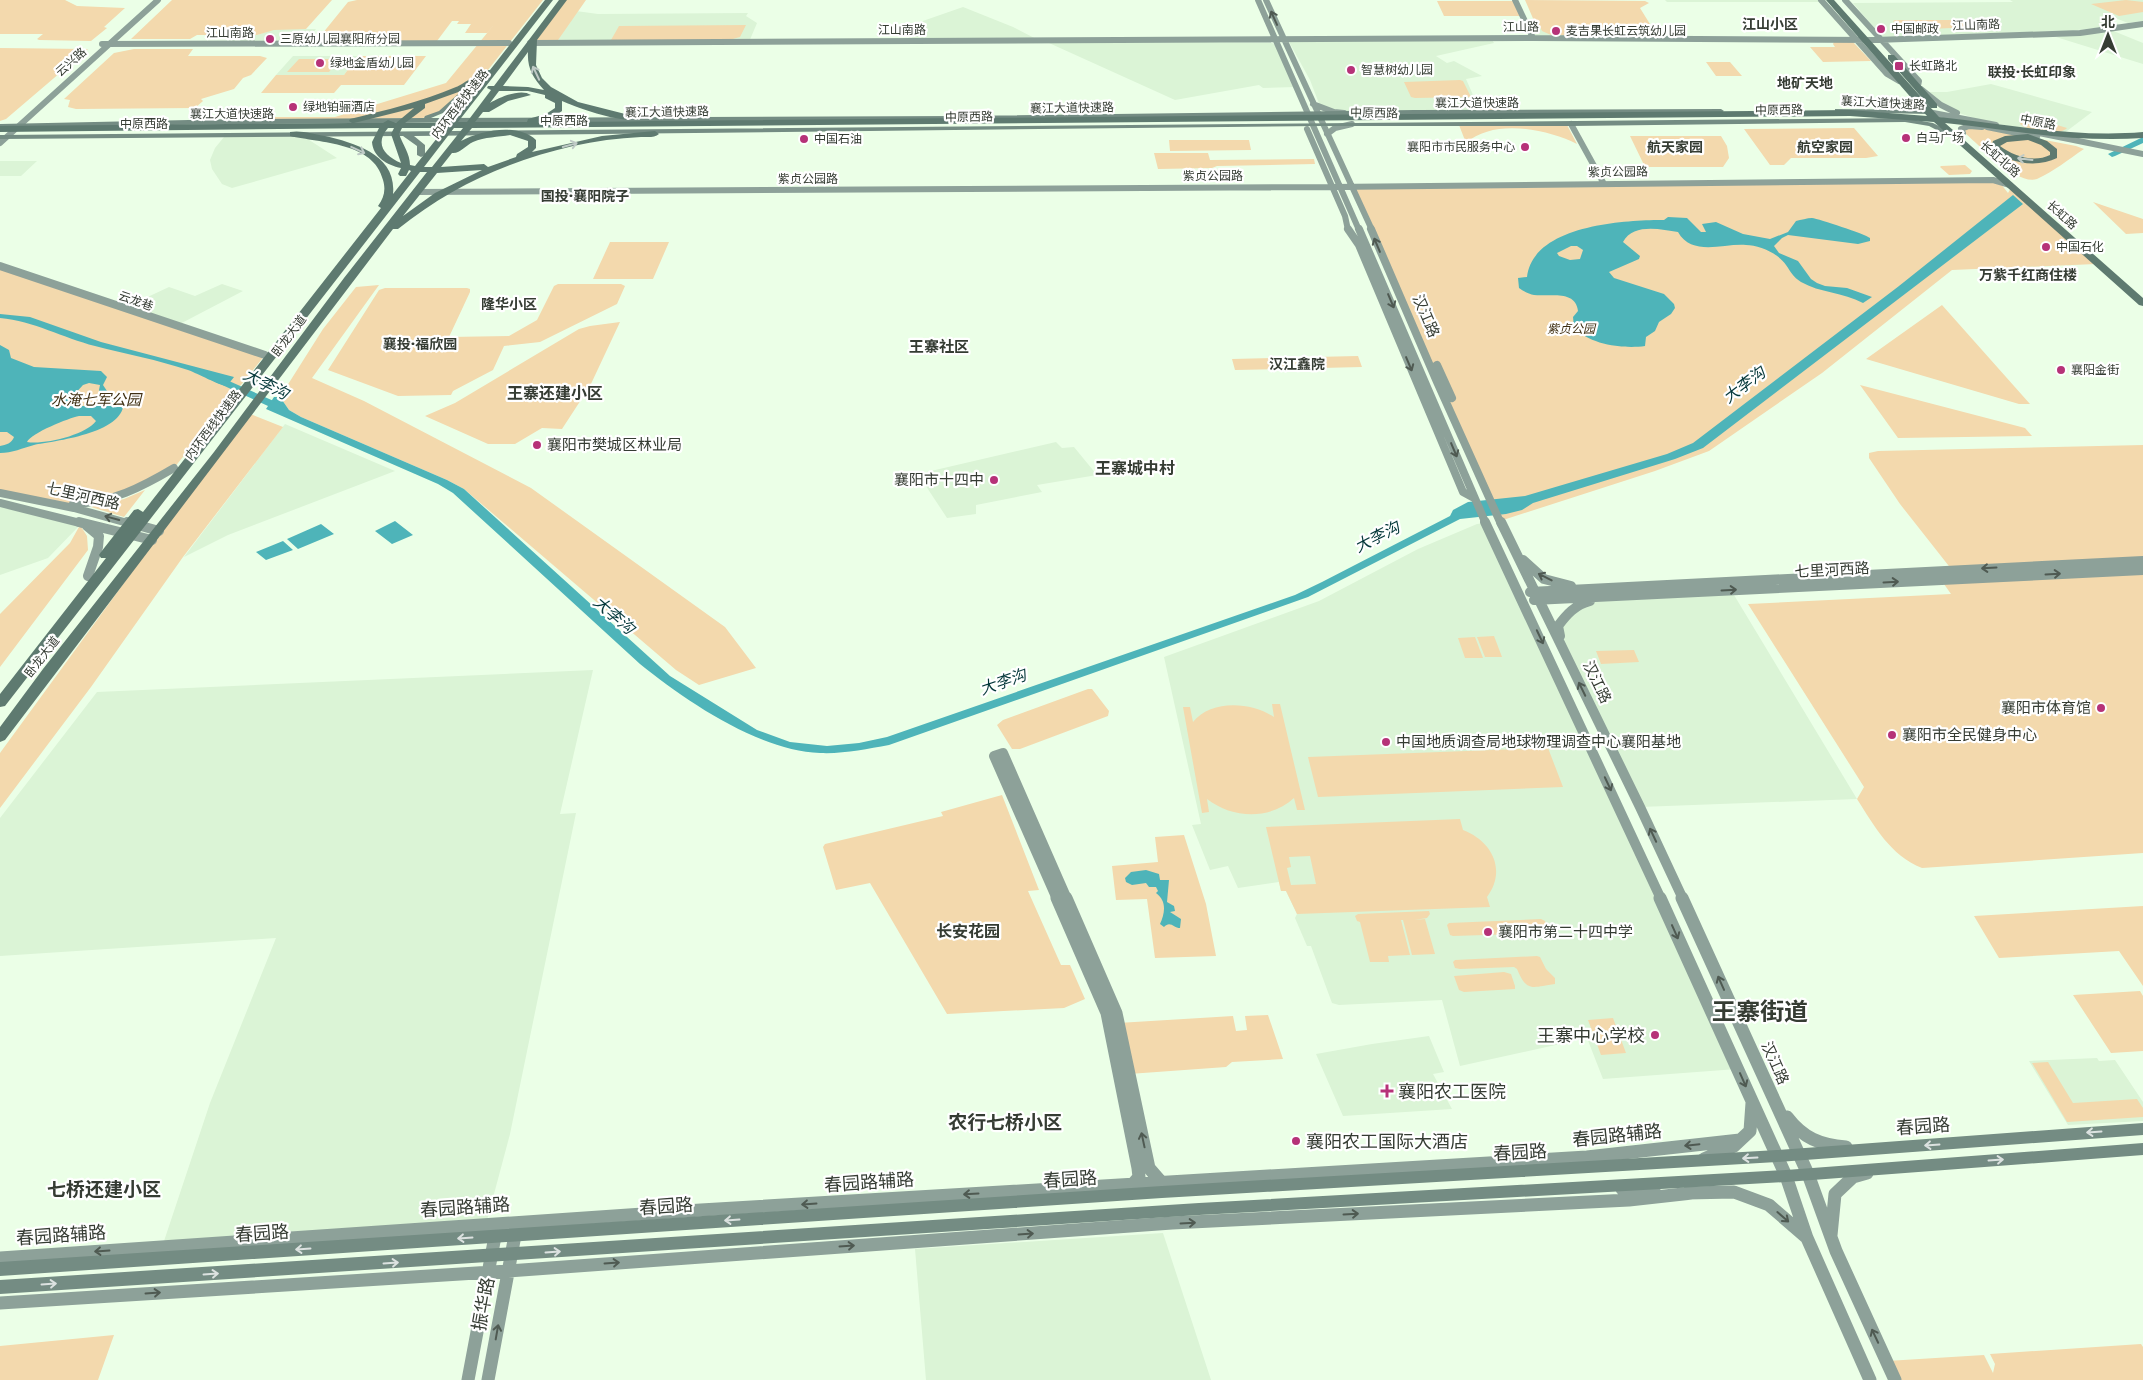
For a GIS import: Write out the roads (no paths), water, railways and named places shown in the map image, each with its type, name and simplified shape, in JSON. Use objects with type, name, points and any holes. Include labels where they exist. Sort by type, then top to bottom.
[{"type":"highway","name":"卧龙大道","points":[[0,691],[88,576],[265,355],[446,120],[543,0]]},
{"type":"highway","name":"内环西线快速路","points":[[0,724],[550,0]]},
{"type":"highway","name":"内环西线快速路","points":[[0,703],[302,326],[557,0]]},
{"type":"highway","points":[[302,326],[340,295],[411,207],[486,110],[532,42],[556,11],[557,0]]},
{"type":"highway","name":"卧龙大道","points":[[0,737],[563,0]]},
{"type":"highway","name":"长虹北路","points":[[1830,0],[1919,87],[1939,117],[2036,204]]},
{"type":"highway","name":"长虹北路","points":[[1839,0],[1870,39],[1899,81],[1928,112],[1951,123],[1958,134],[1995,172],[2017,188]]},
{"type":"highway","points":[[528,27],[478,80],[406,110],[387,124],[377,139],[378,149],[382,155],[398,165],[412,168],[456,170],[507,162],[598,138],[619,135],[968,128],[994,123]]},
{"type":"highway","points":[[532,42],[533,68],[538,79],[570,101]]},
{"type":"highway","points":[[302,326],[315,293],[388,199],[405,172],[407,162],[405,154],[395,134],[401,122],[415,110],[449,96],[495,88],[528,88],[544,91],[603,113],[633,117],[868,118],[994,123]]},
{"type":"highway","points":[[175,127],[351,121],[454,91]]},
{"type":"highway","points":[[394,130],[527,122],[549,116],[560,108],[560,105],[559,102],[549,96],[525,95],[496,102],[486,110]]},
{"type":"highway","points":[[487,100],[484,111],[489,115],[506,120],[868,118]]},
{"type":"highway","points":[[1276,119],[1371,114],[1654,111]]},
{"type":"highway","name":"襄江大道快速路","points":[[1,137],[154,132],[1850,113],[1934,119],[2065,136],[2110,137],[2143,135]]},
{"type":"highway","name":"襄江大道快速路","points":[[1276,119],[1853,117],[1935,122],[2063,139],[2143,140]]},
{"type":"highway","points":[[1276,119],[1376,123],[1663,122]]},
{"type":"highway","name":"襄江大道快速路","points":[[0,128],[175,127],[394,130]]},
{"type":"highway","points":[[1995,127],[2044,143],[2054,150],[2054,156],[2050,159],[2021,160],[2005,155],[1995,147],[2000,141],[2012,138],[2071,142],[2143,140]]},
{"type":"highway","points":[[418,189],[430,179],[458,146],[477,137],[508,133],[656,130],[770,129],[819,132]]},
{"type":"highway","points":[[394,130],[510,132],[527,136],[533,143],[528,152],[511,159],[489,163],[462,159],[457,151],[459,143]]},
{"type":"highway","points":[[154,132],[289,133],[334,141],[355,147],[379,162],[389,179],[388,199]]},
{"type":"highway","points":[[389,232],[427,202],[456,185],[494,168],[547,151]]},
{"type":"highway","name":"长虹路","points":[[2036,204],[2143,294]]},
{"type":"highway","name":"长虹路","points":[[2036,204],[2143,304]]},
{"type":"highway","points":[[0,748],[15,729],[71,633]]},
{"type":"highway","points":[[0,691],[28,668]]},
{"type":"main road","points":[[408,121],[442,112],[467,86],[484,75]]},
{"type":"main road","points":[[1877,110],[1914,108],[1915,105],[1907,89]]},
{"type":"main road","name":"中原西路","points":[[0,128],[14,126],[236,121],[772,117],[809,119],[1654,111],[1877,110],[1928,112]]},
{"type":"main road","name":"中原西路","points":[[1,137],[394,130],[437,133],[508,133],[1291,124],[1572,124],[1939,117]]},
{"type":"main road","points":[[1896,119],[1931,124],[1958,134]]},
{"type":"main road","points":[[394,130],[417,140],[422,148],[421,154]]},
{"type":"main road","name":"春园路","points":[[0,1269],[149,1253],[496,1230],[515,1235],[578,1225],[700,1216],[1246,1182],[1700,1161],[2143,1129]]},
{"type":"main road","points":[[0,1287],[510,1255],[746,1246],[1318,1209],[1602,1186],[1786,1176],[2143,1149]]},
{"type":"street","name":"云兴路","points":[[1,137],[151,0]]},
{"type":"street","name":"云兴路","points":[[105,44],[158,0]]},
{"type":"street","points":[[1258,0],[1313,104],[1352,185]]},
{"type":"street","points":[[1266,0],[1279,39],[1309,114],[1309,125],[1336,185]]},
{"type":"street","points":[[1515,0],[1533,38]]},
{"type":"street","points":[[1821,0],[1870,39]]},
{"type":"street","points":[[1845,0],[1870,39]]},
{"type":"street","name":"江山南路","points":[[1870,39],[2080,33],[2143,23]]},
{"type":"street","name":"江山南路","points":[[532,42],[1279,39]]},
{"type":"street","name":"江山路","points":[[1279,39],[1870,39]]},
{"type":"street","name":"江山南路","points":[[105,44],[509,43]]},
{"type":"street","points":[[1919,87],[1941,105],[1995,127]]},
{"type":"street","points":[[1290,114],[1304,110],[1304,104]]},
{"type":"street","points":[[1313,104],[1334,112],[1348,113]]},
{"type":"street","name":"中原路","points":[[1939,117],[2141,156]]},
{"type":"street","name":"中原路","points":[[1951,123],[1995,127]]},
{"type":"street","points":[[1327,134],[1335,128],[1352,124]]},
{"type":"street","points":[[1572,124],[1603,182]]},
{"type":"street","points":[[1309,125],[1317,134],[1336,185],[1348,230],[1359,245],[1463,492],[1471,496],[1486,523],[1521,597],[1786,1176],[1807,1238],[1870,1380]]},
{"type":"street","points":[[1958,134],[1961,128],[1965,127],[1995,127]]},
{"type":"street","name":"紫贞公园路","points":[[418,189],[1352,185],[1987,177],[1995,172]]},
{"type":"street","name":"紫贞公园路","points":[[1603,182],[1993,180],[2017,188]]},
{"type":"street","name":"汉江路","points":[[1352,185],[1387,267],[1394,269],[1491,484],[1491,495],[1500,521],[1640,807],[1799,1154],[1831,1238],[1895,1380]]},
{"type":"street","name":"云龙巷","points":[[0,266],[265,355]]},
{"type":"street","points":[[53,503],[89,504],[111,499],[137,490],[174,468]]},
{"type":"street","name":"七里河西路","points":[[0,493],[53,503],[126,528]]},
{"type":"street","name":"七里河西路","points":[[0,503],[156,535]]},
{"type":"street","points":[[63,517],[91,528],[99,536],[98,548],[88,576]]},
{"type":"street","points":[[1515,551],[1533,571],[1544,579],[1565,586],[1610,592]]},
{"type":"street","name":"七里河西路","points":[[1521,597],[2143,561]]},
{"type":"street","name":"七里河西路","points":[[1610,592],[2143,570]]},
{"type":"street","points":[[1561,645],[1558,626],[1566,613],[1579,604],[1610,592]]},
{"type":"street","points":[[1132,1184],[1139,1177],[1138,1168],[1108,1013],[994,756],[1003,753],[1116,1013],[1149,1168],[1162,1183]]},
{"type":"street","points":[[1774,1099],[1797,1131],[1819,1145],[1874,1149]]},
{"type":"street","points":[[1700,1161],[1734,1146],[1750,1131],[1752,1102]]},
{"type":"street","name":"春园路辅路","points":[[1043,1195],[1132,1184],[1246,1182],[1553,1160],[1740,1140]]},
{"type":"street","points":[[1516,1171],[1553,1160]]},
{"type":"street","points":[[1831,1238],[1834,1194],[1853,1177],[1879,1169]]},
{"type":"street","points":[[1602,1186],[1660,1194],[1734,1192],[1769,1205],[1807,1238]]},
{"type":"street","points":[[1318,1209],[1629,1200],[1692,1193]]},
{"type":"street","name":"春园路辅路","points":[[496,1230],[578,1225]]},
{"type":"street","name":"振华路","points":[[468,1378],[496,1230]]},
{"type":"street","name":"振华路","points":[[490,1378],[515,1235]]},
{"type":"street","points":[[0,1303],[508,1271],[746,1246]]},
{"type":"street","name":"春园路辅路","points":[[0,1258],[149,1253]]},
{"type":"street","points":[[356,1281],[360,1264]]},
{"type":"street","points":[[127,1295],[138,1278]]},
{"type":"water","points":[[2013,195],[2023,204],[1703,448],[1675,459],[1533,503],[1522,510],[1506,514],[1460,519],[1308,597],[889,745],[846,752],[820,753],[797,750],[748,734],[724,722],[679,693],[640,664],[453,493],[438,484],[266,409],[274,397],[280,397],[289,410],[301,417],[464,489],[670,676],[757,730],[790,742],[827,746],[859,743],[887,737],[1295,595],[1450,516],[1453,510],[1468,502],[1525,496],[1667,454],[1693,443],[1899,286]]},
{"type":"water","points":[[1668,217],[1687,218],[1701,232],[1706,232],[1702,224],[1716,222],[1743,234],[1770,239],[1788,232],[1796,221],[1812,218],[1860,233],[1870,238],[1870,241],[1858,244],[1788,235],[1774,246],[1779,253],[1798,261],[1811,279],[1817,283],[1825,286],[1847,288],[1872,297],[1863,303],[1808,286],[1792,274],[1783,261],[1773,253],[1762,248],[1751,245],[1700,247],[1684,240],[1678,232],[1655,229],[1640,230],[1627,236],[1623,242],[1640,256],[1639,259],[1609,272],[1614,278],[1664,294],[1674,304],[1675,308],[1671,314],[1659,322],[1655,331],[1646,337],[1645,346],[1617,346],[1588,338],[1574,327],[1573,317],[1578,311],[1576,304],[1572,300],[1560,296],[1534,295],[1519,288],[1518,278],[1527,277],[1533,260],[1545,246],[1562,236],[1605,224],[1664,220]],"holes":[[[1571,246],[1577,246],[1583,250],[1580,259],[1570,260],[1559,256],[1557,253]]]},
{"type":"water","points":[[0,314],[30,317],[101,342],[234,377],[227,386],[223,385],[177,366],[83,343],[37,326],[0,318]]},
{"type":"water","points":[[0,345],[9,350],[11,358],[34,367],[101,371],[107,377],[103,385],[107,391],[123,399],[122,411],[115,420],[89,433],[73,438],[0,453],[0,446],[12,441],[14,437],[7,432],[0,432]],"holes":[[[89,383],[100,385],[99,390],[105,400],[96,406],[81,406],[72,397],[83,385]],[[79,416],[91,416],[96,421],[91,426],[74,435],[44,442],[27,442],[35,434]]]},
{"type":"water","points":[[395,521],[413,535],[392,544],[375,531]]},
{"type":"water","points":[[321,524],[334,534],[298,549],[287,539]]},
{"type":"water","points":[[283,541],[293,550],[266,560],[256,552]]},
{"type":"water","points":[[1146,870],[1159,874],[1160,880],[1169,880],[1167,902],[1174,906],[1175,911],[1170,912],[1181,919],[1180,928],[1170,924],[1164,927],[1160,924],[1164,907],[1160,896],[1156,893],[1158,891],[1156,887],[1149,887],[1146,883],[1132,885],[1126,882],[1125,878],[1131,872]]},
{"type":"waterway","name":"大李沟","points":[[2112,154],[2143,140]]},
{"type":"waterway","name":"大李沟","points":[[211,376],[272,404],[286,414]]},
{"type":"place","name":"中国邮政","points":[[1881,29]]},
{"type":"place","name":"麦吉果长虹云筑幼儿园","points":[[1556,31]]},
{"type":"place","name":"三原幼儿园襄阳府分园","points":[[270,39]]},
{"type":"place","name":"绿地金盾幼儿园","points":[[320,63]]},
{"type":"place","name":"长虹路北","points":[[1899,66]]},
{"type":"place","name":"智慧树幼儿园","points":[[1351,70]]},
{"type":"place","name":"绿地铂骊酒店","points":[[293,107]]},
{"type":"place","name":"白马广场","points":[[1906,138]]},
{"type":"place","name":"中国石油","points":[[804,139]]},
{"type":"place","name":"襄阳市市民服务中心","points":[[1525,147]]},
{"type":"place","name":"中国石化","points":[[2046,247]]},
{"type":"place","name":"襄阳金街","points":[[2061,370]]},
{"type":"place","name":"襄阳市樊城区林业局","points":[[537,445]]},
{"type":"place","name":"襄阳市十四中","points":[[994,480]]},
{"type":"place","name":"襄阳市体育馆","points":[[2101,708]]},
{"type":"place","name":"襄阳市全民健身中心","points":[[1892,735]]},
{"type":"place","name":"中国地质调查局地球物理调查中心襄阳基地","points":[[1386,742]]},
{"type":"place","name":"襄阳市第二十四中学","points":[[1488,932]]},
{"type":"place","name":"王寨中心学校","points":[[1655,1035]]},
{"type":"place","name":"襄阳农工医院","points":[[1387,1091]]},
{"type":"place","name":"襄阳农工国际大酒店","points":[[1296,1141]]},
{"type":"district","name":"江山小区","points":[[1770,24]]},
{"type":"district","name":"联投·长虹印象","points":[[2032,72]]},
{"type":"district","name":"地矿天地","points":[[1805,83]]},
{"type":"district","name":"航天家园","points":[[1675,147]]},
{"type":"district","name":"航空家园","points":[[1825,147]]},
{"type":"district","name":"国投·襄阳院子","points":[[585,196]]},
{"type":"district","name":"万紫千红商住楼","points":[[2028,275]]},
{"type":"district","name":"隆华小区","points":[[509,304]]},
{"type":"district","name":"襄投·福欣园","points":[[420,344]]},
{"type":"district","name":"王寨社区","points":[[939,347]]},
{"type":"district","name":"汉江鑫院","points":[[1297,364]]},
{"type":"district","name":"王寨还建小区","points":[[555,393]]},
{"type":"district","name":"王寨城中村","points":[[1135,468]]},
{"type":"district","name":"长安花园","points":[[968,931]]},
{"type":"district","name":"王寨街道","points":[[1760,1012]]},
{"type":"district","name":"农行七桥小区","points":[[1005,1122]]},
{"type":"district","name":"七桥还建小区","points":[[104,1189]]},
{"type":"park label","name":"紫贞公园","points":[[1571,329]]},
{"type":"park label","name":"水淹七军公园","points":[[96,400]]}]
